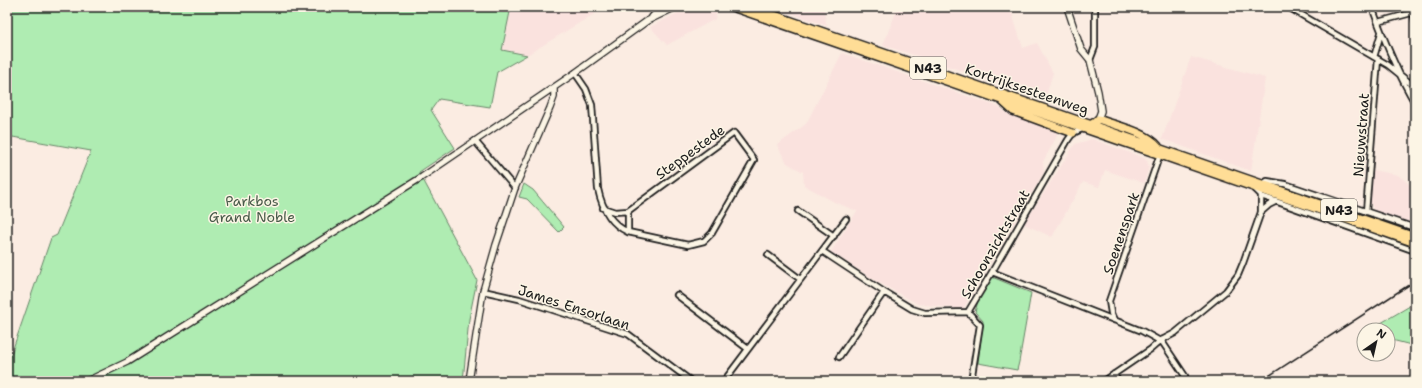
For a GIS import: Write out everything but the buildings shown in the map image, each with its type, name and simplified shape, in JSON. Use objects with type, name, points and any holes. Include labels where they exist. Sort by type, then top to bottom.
[{"type":"main road","name":"Kortrijksesteenweg","points":[[732,7],[1084,128],[1265,183],[1415,236]]},
{"type":"main road","name":"Kortrijksesteenweg","points":[[751,7],[1092,124],[1250,186],[1415,243]]},
{"type":"main road","name":"N43","points":[[999,98],[1013,111],[1073,132]]},
{"type":"main road","name":"Kortrijksesteenweg","points":[[1084,128],[1098,119],[1146,136],[1153,141],[1159,151]]},
{"type":"street","points":[[86,381],[138,356],[415,181],[576,73],[647,21],[661,7]]},
{"type":"street","points":[[647,21],[676,7]]},
{"type":"street","points":[[1067,7],[1080,49],[1090,60],[1101,111],[1098,119]]},
{"type":"street","points":[[1090,60],[1094,47],[1095,7]]},
{"type":"street","points":[[1288,7],[1388,65],[1415,87]]},
{"type":"street","points":[[1372,7],[1381,33],[1400,75],[1415,103]]},
{"type":"street","points":[[1378,22],[1413,10],[1415,20]]},
{"type":"street","name":"Nieuwstraat","points":[[1366,212],[1376,58],[1381,33]]},
{"type":"street","name":"Steppestede","points":[[576,73],[586,89],[592,105],[598,189],[604,208],[610,219],[620,228],[628,232],[688,245],[704,241],[712,232],[754,160],[734,133],[628,211]]},
{"type":"street","points":[[469,381],[484,291],[496,245],[515,188],[550,108],[554,97],[554,88]]},
{"type":"street","points":[[1073,132],[1084,128]]},
{"type":"street","name":"Schoonzichtstraat","points":[[971,381],[980,325],[968,312],[1073,132]]},
{"type":"street","points":[[475,141],[515,188]]},
{"type":"street","name":"Soenenspark","points":[[1114,320],[1109,301],[1159,151]]},
{"type":"street","name":"Kortrijksesteenweg","points":[[1265,183],[1285,184],[1415,228]]},
{"type":"street","points":[[1250,186],[1261,196],[1275,202],[1415,251]]},
{"type":"street","points":[[1104,381],[1151,349],[1159,341],[1175,333],[1233,284],[1244,263],[1261,212],[1261,196]]},
{"type":"street","points":[[1261,212],[1269,204],[1275,202]]},
{"type":"street","points":[[604,208],[616,212],[628,211],[628,232]]},
{"type":"street","points":[[798,211],[834,236]]},
{"type":"street","points":[[724,381],[846,219]]},
{"type":"street","points":[[822,251],[912,309],[925,313],[968,312]]},
{"type":"street","points":[[768,255],[800,279]]},
{"type":"street","points":[[992,272],[1142,331],[1156,338],[1185,376]]},
{"type":"street","name":"James Ensorlaan","points":[[484,291],[519,300],[628,334],[691,381]]},
{"type":"street","points":[[839,357],[884,292]]},
{"type":"street","points":[[677,295],[748,349]]},
{"type":"street","points":[[1114,374],[1118,381]]},
{"type":"shaded area","points":[[511,7],[602,7],[602,9],[527,55],[502,51]]},
{"type":"shaded area","points":[[774,7],[823,7],[827,26]]},
{"type":"shaded area","points":[[898,7],[1010,7],[1023,48],[1037,43],[1053,73],[1045,98],[883,45]]},
{"type":"shaded area","points":[[703,8],[717,10],[715,19],[667,45],[650,27],[678,13]]},
{"type":"shaded area","points":[[842,53],[999,107],[1007,113],[1057,131],[1057,136],[1043,162],[1044,172],[963,309],[918,304],[878,282],[831,252],[857,211],[834,202],[804,185],[803,172],[787,163],[777,145],[806,124]]},
{"type":"shaded area","points":[[1191,57],[1265,78],[1251,171],[1162,139]]},
{"type":"shaded area","points":[[1092,139],[1144,158],[1149,167],[1144,183],[1105,170],[1099,187],[1083,182],[1052,237],[1024,224],[1075,144]]},
{"type":"shaded area","points":[[1372,170],[1398,175],[1415,189],[1415,225],[1374,210],[1370,202]]},
{"type":"green space","name":"Parkbos Grand Noble","points":[[7,7],[511,7],[502,50],[527,55],[497,72],[490,107],[439,99],[431,110],[455,148],[419,172],[477,280],[469,319],[463,381],[7,381],[7,366],[51,238],[57,235],[91,151],[7,136]]},
{"type":"green space","points":[[524,184],[533,190],[564,227],[559,232],[527,199],[519,197]]},
{"type":"green space","points":[[992,277],[1031,293],[1017,370],[978,363],[983,321],[975,312],[978,301]]},
{"type":"green space","points":[[1415,303],[1415,346],[1396,341],[1396,322],[1383,322]]},
{"type":"railway","points":[[1261,381],[1415,281]]}]
